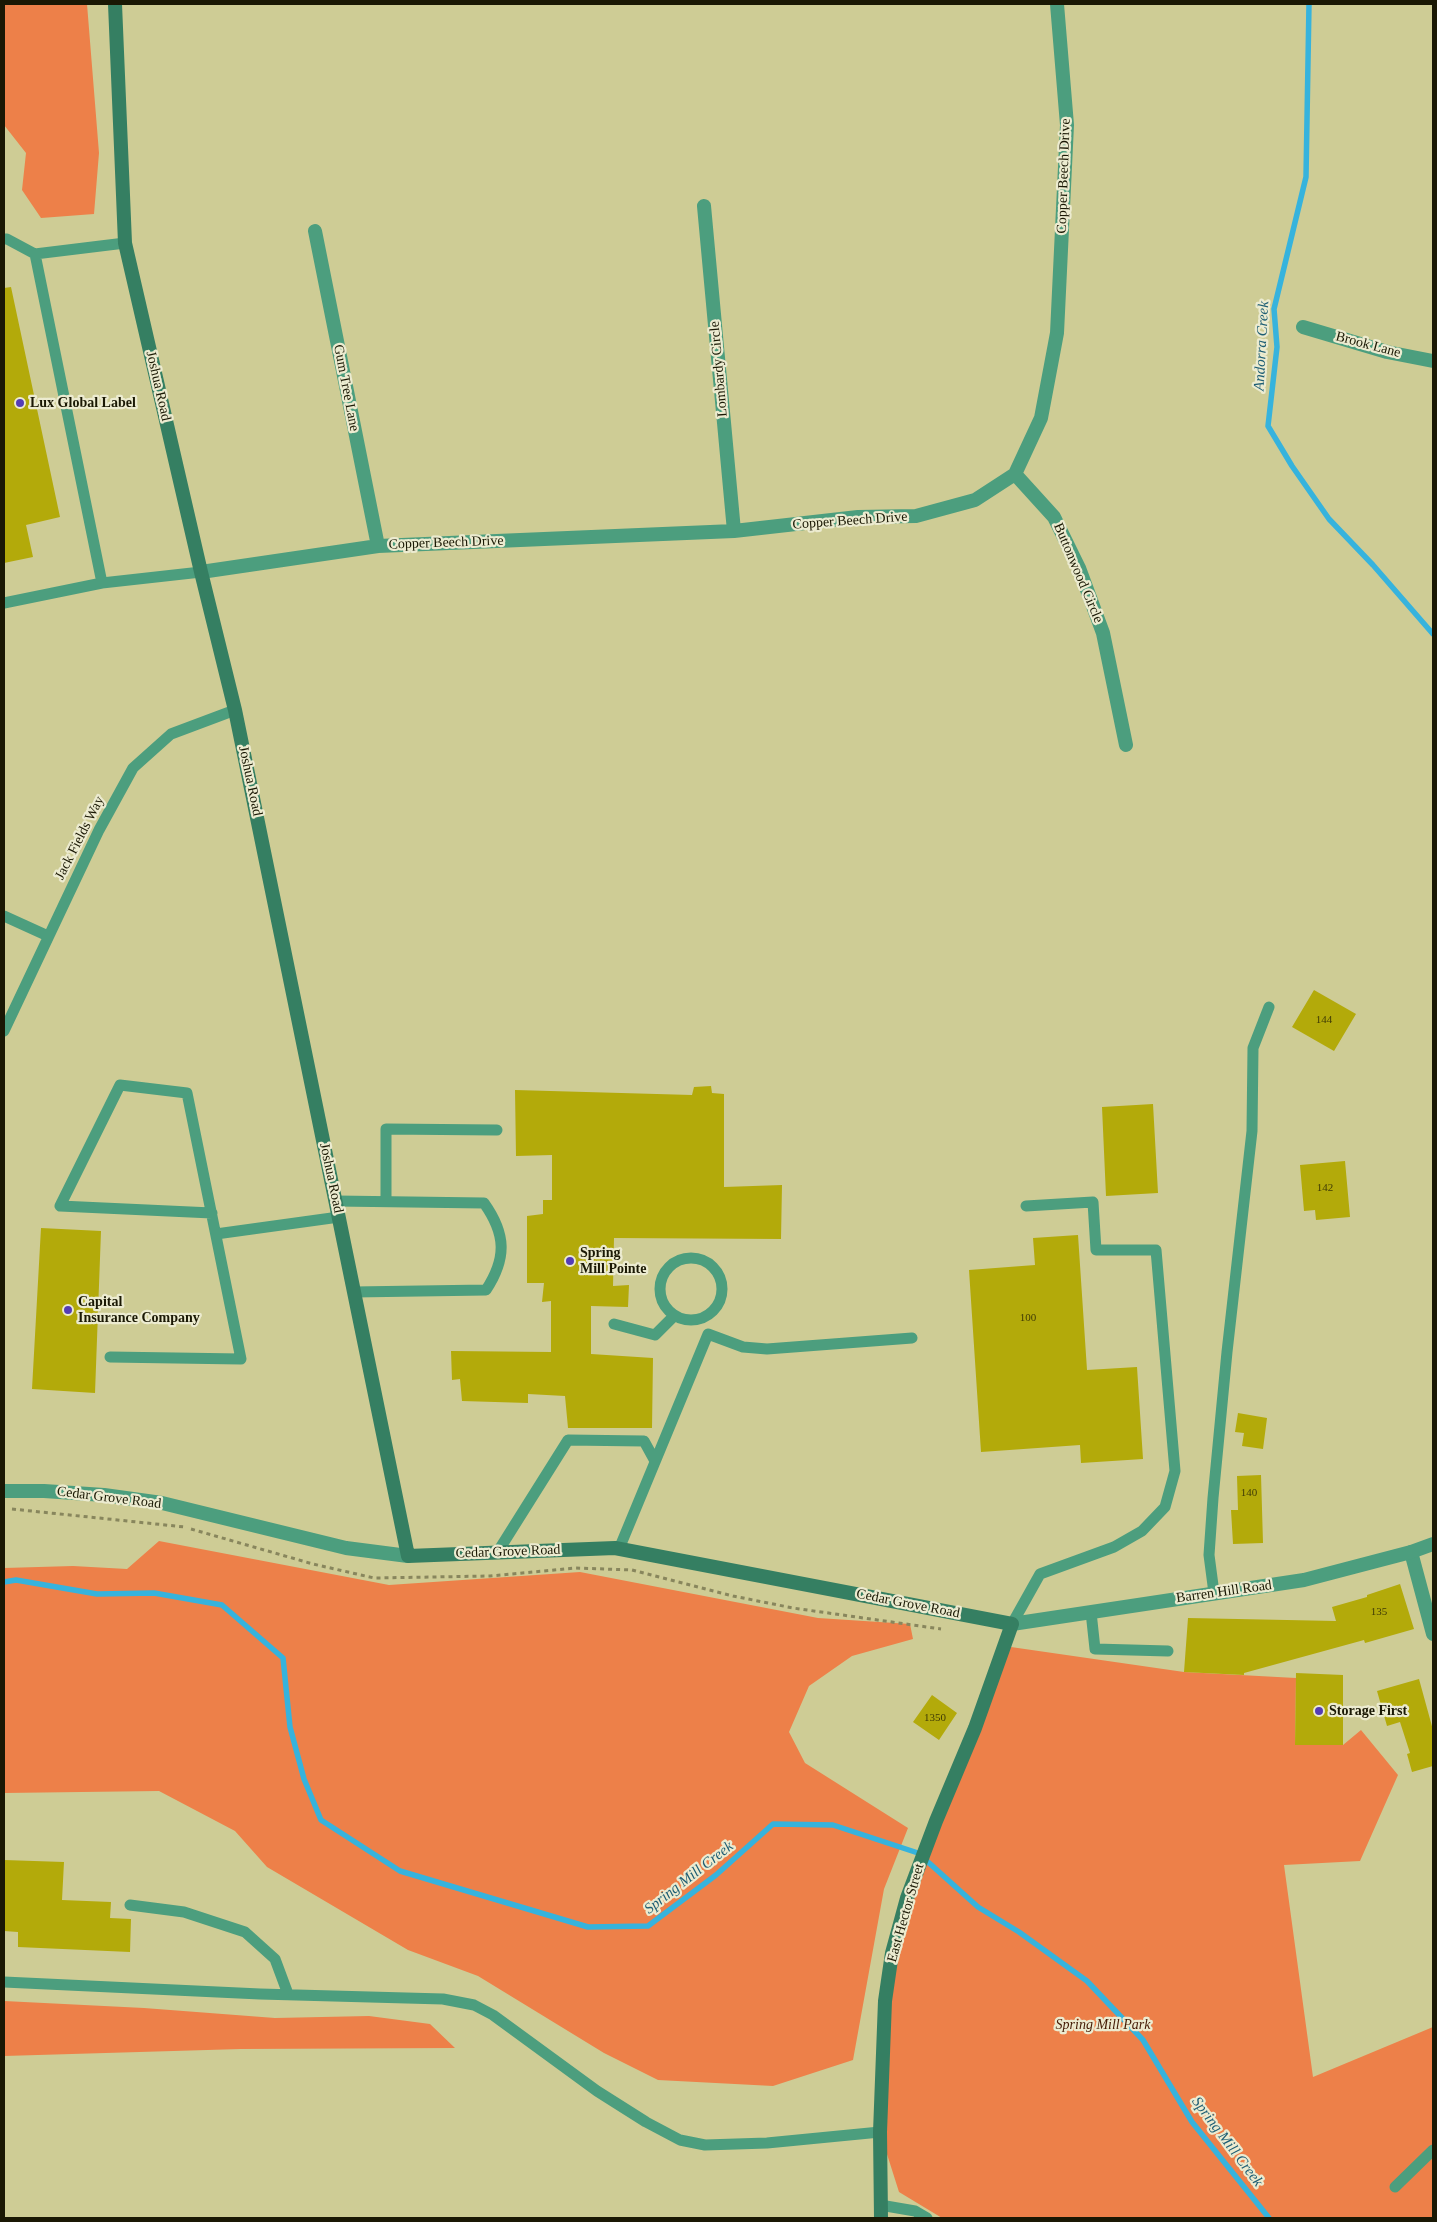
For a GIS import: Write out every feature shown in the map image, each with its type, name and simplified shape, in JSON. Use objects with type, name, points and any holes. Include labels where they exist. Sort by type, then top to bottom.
[{"type":"main road","name":"Joshua Road","points":[[115,4],[125,243],[235,710],[408,1556]]},
{"type":"main road","name":"Cedar Grove Road","points":[[408,1556],[619,1549],[1012,1624]]},
{"type":"main road","name":"East Hector Street","points":[[880,2212],[880,2132],[885,2001],[892,1953],[907,1898],[936,1821],[975,1728],[1012,1624]]},
{"type":"street","name":"Copper Beech Drive","points":[[201,572],[378,546],[734,531],[858,517],[916,516],[974,500],[1015,474],[1041,418],[1057,332],[1067,125],[1057,4]]},
{"type":"street","name":"Lombardy Circle","points":[[704,206],[734,531]]},
{"type":"street","name":"Gum Tree Lane","points":[[315,231],[378,546]]},
{"type":"street","name":"Brook Lane","points":[[1303,327],[1387,352],[1433,361]]},
{"type":"street","name":"Buttonwood Circle","points":[[1015,474],[1054,516],[1079,568],[1103,633],[1126,745]]},
{"type":"street","name":"Cedar Grove Road","points":[[4,1491],[44,1491],[104,1495],[162,1503],[346,1548],[408,1556]]},
{"type":"street","name":"Barren Hill Road","points":[[1012,1624],[1304,1580],[1411,1552],[1433,1544]]},
{"type":"street","points":[[1411,1552],[1433,1634]]},
{"type":"lane","points":[[4,239],[7,238],[35,254],[125,243]]},
{"type":"lane","points":[[35,254],[102,584]]},
{"type":"lane","points":[[4,604],[102,584],[201,572]]},
{"type":"lane","name":"Jack Fields Way","points":[[4,1031],[99,830],[133,768],[171,734],[235,710]]},
{"type":"lane","points":[[4,916],[48,936]]},
{"type":"lane","points":[[1214,1593],[1209,1556],[1213,1498],[1252,1131],[1253,1048],[1269,1007]]},
{"type":"lane","points":[[110,1357],[241,1359],[212,1213],[187,1093],[120,1085],[60,1206],[212,1213]]},
{"type":"lane","points":[[386,1201],[386,1129],[497,1130]]},
{"type":"lane","points":[[336,1201],[484,1203],[495,1218],[501,1236],[501,1256],[496,1274],[486,1290],[354,1292]]},
{"type":"lane","points":[[1012,1624],[1040,1574],[1114,1547],[1142,1531],[1166,1507],[1175,1472],[1156,1250],[1096,1250],[1093,1202],[1026,1206]]},
{"type":"lane","points":[[216,1234],[339,1217]]},
{"type":"lane","points":[[700,1259],[709,1263],[716,1270],[722,1288],[717,1307],[702,1319],[692,1321],[674,1316],[662,1300],[661,1281],[665,1272],[680,1260],[700,1259]]},
{"type":"lane","points":[[614,1324],[655,1335],[674,1316]]},
{"type":"lane","points":[[619,1549],[708,1334],[702,1319]]},
{"type":"lane","points":[[708,1334],[743,1347],[768,1349],[912,1338]]},
{"type":"lane","points":[[497,1553],[568,1440],[644,1441],[655,1461]]},
{"type":"lane","points":[[1091,1612],[1095,1649],[1168,1651]]},
{"type":"lane","points":[[130,1905],[184,1912],[245,1932],[276,1959],[288,1994]]},
{"type":"lane","points":[[4,1982],[443,1999],[474,2005],[533,2042],[619,2105],[680,2140],[705,2146],[767,2143],[880,2132]]},
{"type":"lane","points":[[1395,2187],[1433,2150]]},
{"type":"lane","points":[[880,2212],[914,2211],[927,2218]]},
{"type":"green space","points":[[4,4],[87,4],[99,153],[94,214],[41,218],[22,190],[26,153],[4,125]]},
{"type":"green space","points":[[159,1541],[389,1585],[580,1572],[818,1618],[910,1624],[913,1639],[852,1656],[809,1686],[789,1732],[805,1763],[908,1828],[884,1889],[853,2060],[773,2086],[658,2080],[604,2053],[478,1976],[408,1950],[267,1867],[235,1831],[159,1791],[4,1793],[4,1568],[73,1566],[127,1569]]},
{"type":"green space","name":"Spring Mill Park","points":[[1004,1646],[1184,1672],[1296,1678],[1295,1745],[1343,1745],[1361,1730],[1398,1775],[1360,1861],[1284,1865],[1313,2077],[1433,2027],[1433,2218],[942,2218],[899,2192],[880,2132],[885,2001],[936,1821]]},
{"type":"green space","points":[[4,2001],[144,2008],[275,2018],[369,2016],[430,2024],[455,2048],[241,2049],[4,2056]]},
{"type":"building","name":"Lux Global Label","points":[[11,287],[60,517],[26,525],[33,557],[4,563],[4,288]]},
{"type":"building","points":[[1314,990],[1356,1014],[1334,1051],[1292,1027]]},
{"type":"building","name":"Spring Mill Pointe","points":[[711,1086],[712,1093],[724,1094],[724,1187],[782,1185],[781,1239],[614,1238],[613,1286],[629,1285],[628,1307],[591,1306],[591,1354],[653,1358],[652,1428],[568,1428],[565,1396],[528,1394],[528,1403],[462,1401],[460,1379],[452,1380],[451,1351],[551,1352],[551,1301],[542,1302],[544,1283],[527,1283],[527,1216],[543,1214],[543,1200],[552,1200],[552,1155],[516,1156],[515,1090],[692,1095],[694,1087]]},
{"type":"building","points":[[1153,1104],[1158,1193],[1106,1196],[1102,1107]]},
{"type":"building","points":[[1345,1161],[1350,1217],[1316,1220],[1315,1210],[1304,1211],[1300,1165]]},
{"type":"building","name":"Capital Insurance Company","points":[[41,1228],[101,1231],[95,1393],[32,1389]]},
{"type":"building","points":[[1078,1235],[1087,1370],[1137,1367],[1143,1459],[1081,1463],[1080,1445],[981,1452],[969,1270],[1035,1265],[1033,1238]]},
{"type":"building","points":[[1238,1413],[1267,1418],[1263,1449],[1242,1446],[1244,1433],[1235,1432]]},
{"type":"building","points":[[1261,1475],[1263,1543],[1233,1544],[1231,1510],[1238,1510],[1237,1476]]},
{"type":"building","points":[[1400,1584],[1414,1629],[1365,1643],[1364,1640],[1244,1673],[1244,1675],[1184,1672],[1188,1618],[1336,1621],[1332,1607],[1367,1597],[1367,1595]]},
{"type":"building","points":[[1296,1673],[1343,1675],[1343,1745],[1295,1745]]},
{"type":"building","points":[[1419,1679],[1433,1730],[1433,1766],[1412,1772],[1407,1754],[1410,1753],[1400,1722],[1387,1726],[1377,1691]]},
{"type":"building","points":[[932,1695],[957,1713],[939,1740],[913,1722]]},
{"type":"building","points":[[4,1860],[64,1862],[62,1900],[111,1902],[110,1918],[131,1919],[130,1952],[18,1947],[18,1932],[4,1931]]},
{"type":"waterway","name":"Andorra Creek","points":[[1309,4],[1306,177],[1274,309],[1277,347],[1268,426],[1292,466],[1329,519],[1373,565],[1433,634]]},
{"type":"waterway","name":"Spring Mill Creek","points":[[4,1582],[16,1580],[97,1594],[154,1593],[222,1605],[283,1658],[290,1727],[304,1779],[321,1820],[400,1871],[588,1927],[648,1926],[716,1875],[773,1824],[833,1825],[918,1853],[978,1907],[1019,1932],[1087,1981],[1143,2040],[1192,2122],[1269,2218]]},
{"type":"place","name":"Lux Global Label","points":[[20,403]]},
{"type":"place","name":"Spring Mill Pointe","points":[[570,1261]]},
{"type":"place","name":"Capital Insurance Company","points":[[68,1310]]},
{"type":"place","name":"Storage First","points":[[1319,1711]]}]
